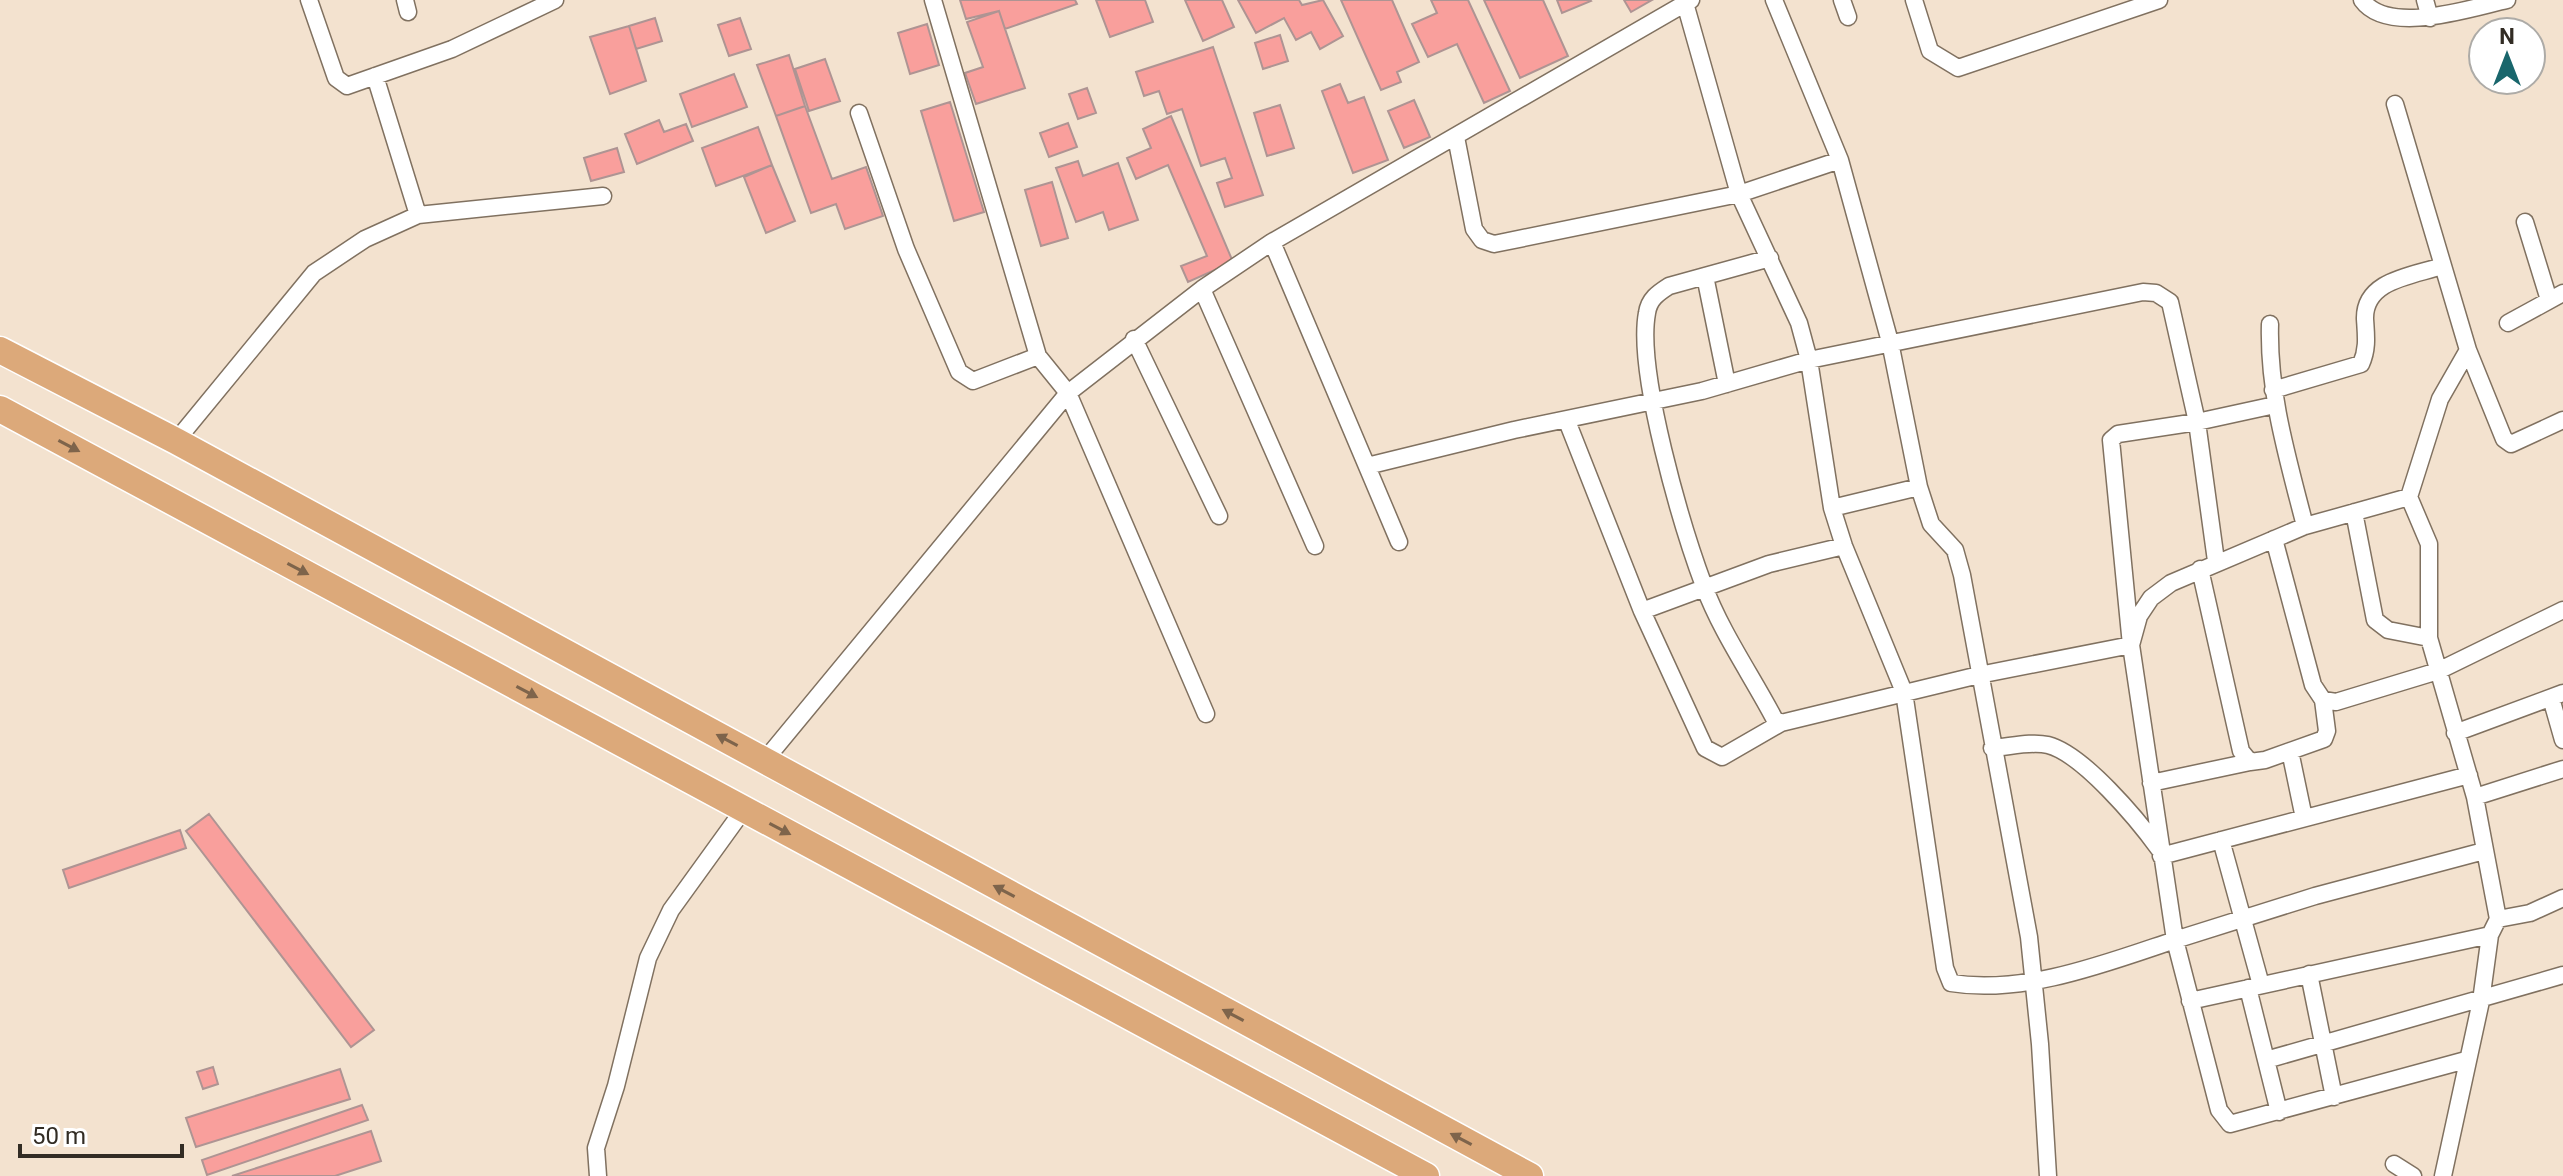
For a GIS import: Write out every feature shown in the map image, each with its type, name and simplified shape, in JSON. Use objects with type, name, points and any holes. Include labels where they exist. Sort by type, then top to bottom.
[{"type":"main road","points":[[0,350],[176,441],[1530,1176]]},
{"type":"main road","points":[[0,409],[1426,1176]]},
{"type":"street","points":[[309,0],[340,84],[347,86],[452,49],[555,0]]},
{"type":"street","points":[[933,0],[1038,356],[1068,393],[1206,714]]},
{"type":"street","points":[[1774,0],[1840,160],[1890,342],[1919,487],[1931,524],[1955,550],[2029,937],[2048,1176]]},
{"type":"street","points":[[1842,0],[1848,17]]},
{"type":"street","points":[[1913,0],[1930,51],[1958,68],[2159,0]]},
{"type":"street","points":[[1913,0],[1931,61]]},
{"type":"street","points":[[2362,0],[2370,10],[2385,16],[2430,18],[2507,0]]},
{"type":"street","points":[[2425,0],[2430,18]]},
{"type":"street","points":[[765,760],[1068,393],[1134,339],[1272,242],[1681,3],[1739,194],[1799,323],[1809,360],[1832,508],[1844,546],[1904,692],[1945,968],[1951,983],[1966,986],[2034,981],[2242,917],[2484,851]]},
{"type":"street","points":[[375,76],[418,215]]},
{"type":"street","points":[[2395,104],[2468,350],[2504,439],[2511,444],[2520,442],[2563,420]]},
{"type":"street","points":[[859,113],[906,249],[959,372],[973,381],[1038,356]]},
{"type":"street","points":[[1456,137],[1474,229],[1482,240],[1494,244],[1739,194],[1840,160]]},
{"type":"street","points":[[176,441],[314,273],[365,239],[418,215],[603,196]]},
{"type":"street","points":[[2508,323],[2556,297],[2525,222]]},
{"type":"street","points":[[1272,242],[1399,542]]},
{"type":"street","points":[[1770,258],[1705,276],[1656,294],[1647,310],[1645,334],[1652,402],[1704,587],[1775,720],[1781,723]]},
{"type":"street","points":[[2442,266],[2381,286],[2371,294],[2365,305],[2366,354],[2361,364],[2274,398],[2197,422],[2118,434],[2111,440],[2131,645],[2175,940],[2219,1110],[2230,1124],[2466,1060]]},
{"type":"street","points":[[1705,276],[1727,384]]},
{"type":"street","points":[[1202,289],[1315,546]]},
{"type":"street","points":[[1367,466],[1514,430],[1652,402],[1890,342],[2143,292],[2156,293],[2170,302],[2197,422],[2216,561]]},
{"type":"street","points":[[2270,324],[2274,398],[2305,526]]},
{"type":"street","points":[[1134,339],[1219,516]]},
{"type":"street","points":[[2443,1176],[2453,1145],[2466,1060],[2481,1001],[2490,935],[2498,919],[2475,797],[2429,638],[2429,544],[2409,497],[2440,399],[2468,350]]},
{"type":"street","points":[[1567,421],[1642,611],[1705,748],[1714,755],[1722,757],[1781,723],[1979,675],[2131,645]]},
{"type":"street","points":[[1832,508],[1919,487]]},
{"type":"street","points":[[2131,645],[2139,616],[2151,598],[2200,569],[2305,526],[2409,497]]},
{"type":"street","points":[[2354,512],[2375,620],[2388,630],[2429,638]]},
{"type":"street","points":[[2151,783],[2250,762],[2324,739],[2327,731],[2323,700],[2313,685],[2274,539]]},
{"type":"street","points":[[1642,611],[1769,564],[1844,546]]},
{"type":"street","points":[[2200,569],[2241,751],[2250,762]]},
{"type":"street","points":[[2323,700],[2336,702],[2438,671],[2563,610]]},
{"type":"street","points":[[2455,733],[2557,695],[2563,740]]},
{"type":"street","points":[[1992,748],[2044,744],[2060,750],[2127,807],[2161,853]]},
{"type":"street","points":[[2290,751],[2304,818]]},
{"type":"street","points":[[2475,797],[2563,769]]},
{"type":"street","points":[[2161,853],[2469,775]]},
{"type":"street","points":[[598,1176],[596,1148],[616,1086],[648,958],[671,910],[744,809]]},
{"type":"street","points":[[2221,840],[2242,917],[2266,1060],[2279,1112]]},
{"type":"street","points":[[2498,919],[2530,913],[2563,898]]},
{"type":"street","points":[[2190,1001],[2490,935]]},
{"type":"street","points":[[2309,974],[2334,1097]]},
{"type":"street","points":[[2266,1060],[2481,1001],[2563,975]]},
{"type":"street","points":[[2394,1164],[2413,1176]]},
{"type":"building","points":[[960,0],[1075,0],[1077,4],[1005,29],[999,11],[966,19]]},
{"type":"building","points":[[1096,0],[1145,0],[1153,22],[1110,37]]},
{"type":"building","points":[[1185,0],[1222,0],[1234,27],[1203,41]]},
{"type":"building","points":[[1238,0],[1299,0],[1302,5],[1323,0],[1343,36],[1320,49],[1311,32],[1296,40],[1284,18],[1256,33]]},
{"type":"building","points":[[1341,0],[1392,0],[1419,62],[1397,72],[1401,82],[1381,90]]},
{"type":"building","points":[[1431,0],[1468,0],[1510,91],[1484,103],[1457,44],[1428,57],[1412,24],[1437,13]]},
{"type":"building","points":[[1484,0],[1543,0],[1568,56],[1520,78]]},
{"type":"building","points":[[1557,0],[1590,0],[1591,1],[1562,13]]},
{"type":"building","points":[[1624,0],[1652,0],[1631,12]]},
{"type":"building","points":[[999,11],[1025,88],[976,104],[965,73],[983,67],[967,22]]},
{"type":"building","points":[[655,18],[662,41],[636,49],[629,26]]},
{"type":"building","points":[[740,18],[751,49],[729,56],[718,25]]},
{"type":"building","points":[[927,24],[939,65],[910,74],[898,33]]},
{"type":"building","points":[[629,26],[646,81],[610,94],[590,37]]},
{"type":"building","points":[[1280,35],[1288,61],[1263,69],[1255,43]]},
{"type":"building","points":[[1213,47],[1263,195],[1225,207],[1217,183],[1232,178],[1225,158],[1201,166],[1182,109],[1167,114],[1159,91],[1144,96],[1136,72]]},
{"type":"building","points":[[789,55],[805,106],[776,116],[757,65]]},
{"type":"building","points":[[825,59],[840,101],[809,111],[795,69]]},
{"type":"building","points":[[734,74],[747,107],[692,127],[680,94]]},
{"type":"building","points":[[1340,84],[1348,103],[1364,97],[1388,160],[1353,173],[1322,91]]},
{"type":"building","points":[[1087,88],[1096,113],[1078,119],[1069,94]]},
{"type":"building","points":[[1414,100],[1430,137],[1404,148],[1388,111]]},
{"type":"building","points":[[950,102],[984,212],[954,221],[921,111]]},
{"type":"building","points":[[1280,105],[1294,148],[1267,156],[1254,113]]},
{"type":"building","points":[[805,106],[832,179],[866,167],[883,216],[845,229],[836,204],[811,213],[776,116]]},
{"type":"building","points":[[1171,116],[1233,262],[1188,282],[1181,266],[1207,256],[1168,165],[1136,179],[1127,158],[1151,148],[1143,129]]},
{"type":"building","points":[[659,120],[664,132],[686,124],[693,141],[637,164],[625,134]]},
{"type":"building","points":[[1068,123],[1077,147],[1049,157],[1040,133]]},
{"type":"building","points":[[758,127],[772,165],[716,186],[702,148]]},
{"type":"building","points":[[617,148],[624,172],[591,181],[584,158]]},
{"type":"building","points":[[1078,161],[1083,176],[1118,163],[1138,220],[1109,230],[1103,212],[1076,222],[1056,168]]},
{"type":"building","points":[[772,165],[795,221],[766,233],[744,177]]},
{"type":"building","points":[[1052,182],[1068,238],[1041,246],[1025,190]]},
{"type":"building","points":[[209,814],[374,1030],[351,1047],[186,831]]},
{"type":"building","points":[[180,830],[186,848],[69,888],[63,870]]},
{"type":"building","points":[[213,1067],[218,1084],[203,1089],[197,1072]]},
{"type":"building","points":[[340,1069],[350,1099],[196,1147],[186,1118]]},
{"type":"building","points":[[362,1105],[368,1120],[207,1175],[202,1160]]},
{"type":"building","points":[[371,1131],[381,1161],[335,1176],[232,1176]]}]
